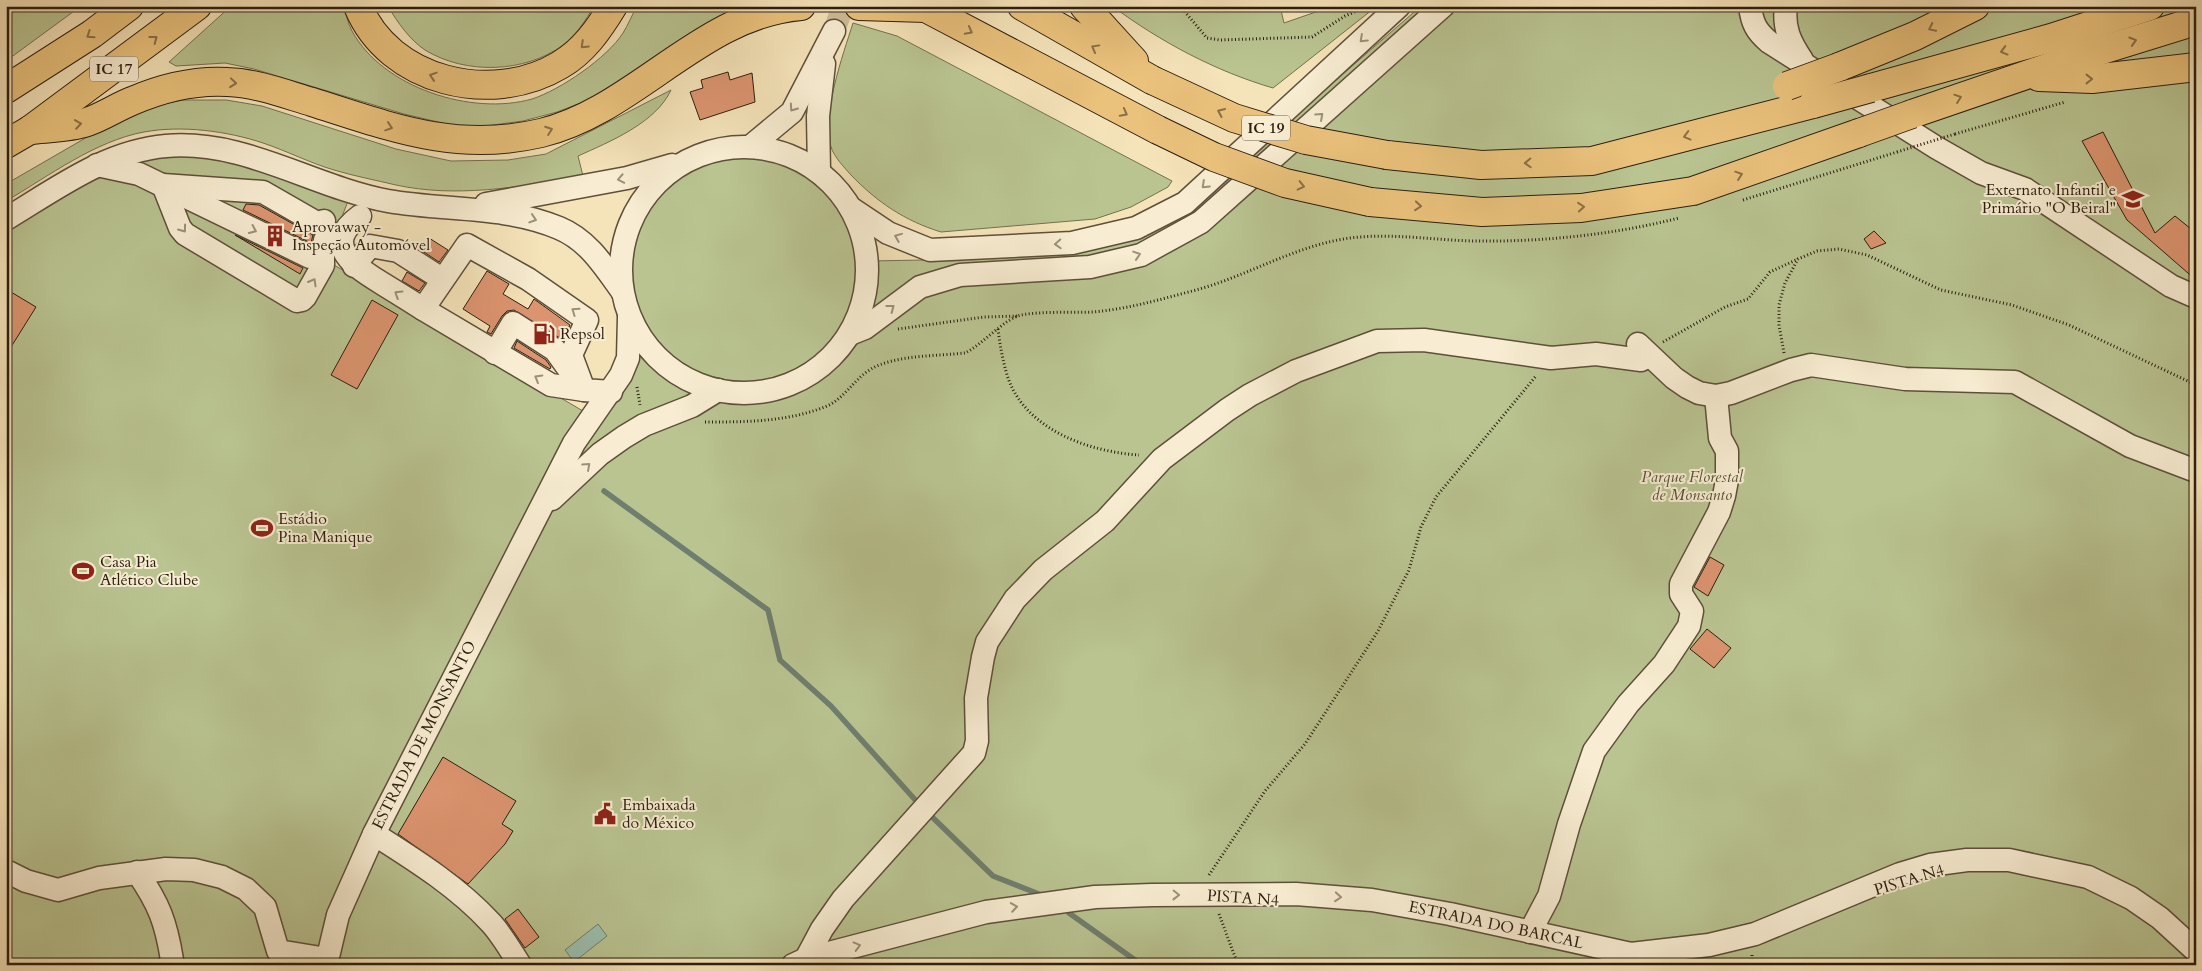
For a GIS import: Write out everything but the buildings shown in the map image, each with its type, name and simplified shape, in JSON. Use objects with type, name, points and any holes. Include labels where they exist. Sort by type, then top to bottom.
[{"type":"highway","name":"IC 17","points":[[6,89],[92,34],[129,6]]},
{"type":"highway","name":"IC 17","points":[[6,144],[30,130],[197,6]]},
{"type":"highway","points":[[358,6],[373,32],[404,63],[423,73],[442,79],[468,84],[489,84],[540,75],[560,65],[593,38],[613,6]]},
{"type":"highway","points":[[30,130],[86,123],[134,100],[174,87],[200,82],[229,82],[254,86],[300,98],[407,132],[445,139],[480,140],[510,138],[542,132],[582,117],[630,91],[716,35],[774,9],[801,6]]},
{"type":"highway","points":[[859,6],[924,7],[1158,130],[1214,156],[1285,183],[1370,202],[1482,212],[1581,208],[1693,191],[2022,76],[2196,21]]},
{"type":"highway","name":"IC 19","points":[[1022,6],[1152,80],[1234,118],[1306,140],[1387,155],[1481,165],[1592,161],[1734,124]]},
{"type":"highway","points":[[1084,6],[1152,80]]},
{"type":"highway","points":[[1734,124],[1787,86],[1915,36],[1975,6]]},
{"type":"highway","points":[[1734,124],[2051,38],[2150,6]]},
{"type":"highway","points":[[2022,76],[2092,80],[2196,67]]},
{"type":"street","points":[[851,208],[888,234],[930,250],[1072,243],[1136,228],[1185,203],[1399,6]]},
{"type":"street","points":[[685,161],[657,181],[642,199],[630,220],[623,244],[620,268],[622,292],[629,315],[645,343],[673,371],[694,383],[718,390],[740,393],[761,392],[783,387],[803,378],[821,366],[858,331],[920,287],[960,275],[1090,267],[1141,255],[1201,222],[1442,6]]},
{"type":"street","points":[[1750,6],[1752,22],[1758,33],[1805,65],[1937,148],[1981,172],[2025,189],[2171,286],[2196,297]]},
{"type":"street","points":[[1786,6],[1784,18],[1788,38],[1805,65]]},
{"type":"street","points":[[751,146],[792,112],[829,41],[818,116],[819,172]]},
{"type":"street","points":[[6,219],[96,165],[134,152],[165,146],[192,145],[252,157],[340,188],[388,201],[468,208],[528,216],[560,228],[577,238],[594,252],[622,292]]},
{"type":"street","points":[[468,208],[627,178],[722,150],[751,146],[783,153],[798,159],[819,172],[837,188],[851,208],[860,228],[866,249],[868,271],[858,331]]},
{"type":"street","points":[[96,165],[139,174],[310,257],[323,253]]},
{"type":"street","points":[[163,185],[263,192],[317,223],[329,218],[360,216]]},
{"type":"street","points":[[163,185],[180,228],[185,234],[297,301],[302,300],[305,296],[323,266],[324,220]]},
{"type":"street","points":[[388,201],[351,223],[343,240],[346,255],[354,266],[495,354],[551,386],[584,390],[616,384]]},
{"type":"street","points":[[354,266],[370,246],[398,251],[442,279]]},
{"type":"street","points":[[423,309],[442,279],[468,246],[528,279],[587,320],[570,355],[584,390]]},
{"type":"street","name":"ESTRADA DE MONSANTO","points":[[327,962],[338,915],[374,834],[574,443],[594,412],[616,384],[628,358],[629,315]]},
{"type":"street","points":[[495,354],[513,323],[555,350],[584,390]]},
{"type":"street","points":[[803,963],[843,899],[974,753],[977,741],[976,698],[983,657],[987,642],[1015,599],[1043,570],[1105,520],[1162,459],[1227,410],[1250,395],[1296,371],[1377,341],[1424,340],[1551,358],[1596,354],[1640,360],[1644,350],[1687,387],[1699,393],[1716,396],[1731,393],[1791,370],[1811,366],[1905,379],[2015,382],[2130,446],[2196,471]]},
{"type":"street","name":"ESTRADA DE MONSANTO","points":[[538,511],[600,454],[644,425],[692,406],[718,390]]},
{"type":"street","points":[[1530,932],[1549,896],[1569,824],[1594,751],[1628,704],[1664,664],[1689,626],[1692,611],[1681,594],[1681,584],[1719,512],[1727,480],[1727,451],[1720,438],[1716,396]]},
{"type":"street","points":[[374,834],[426,867],[456,891],[492,924],[520,965]]},
{"type":"street","name":"ESTRADA DO BARCAL","points":[[803,963],[995,910],[1095,897],[1152,895],[1296,894],[1372,900],[1631,954],[1710,945],[1755,934],[1900,874],[1930,865],[1967,860],[2009,860],[2088,877],[2131,898],[2160,918],[2196,951]]},
{"type":"street","points":[[6,871],[26,881],[58,890],[99,878],[166,869],[194,870],[222,877],[246,889],[264,907],[278,951],[327,962]]},
{"type":"street","points":[[137,872],[160,909],[167,931],[172,960],[169,965]]},
{"type":"path","points":[[1180,6],[1207,38],[1220,40],[1312,37],[1345,16],[1369,6]]},
{"type":"path","points":[[1738,201],[1955,134]]},
{"type":"path","points":[[858,331],[901,329],[984,317],[1124,308],[1199,289],[1289,255],[1340,239],[1362,236],[1473,241],[1562,238],[1620,230],[1685,216]]},
{"type":"path","points":[[1644,350],[1663,342],[1725,307],[1748,299],[1770,272],[1817,251],[1839,249],[1867,255],[1941,290],[2012,305],[2070,325],[2196,385]]},
{"type":"path","points":[[1791,370],[1781,346],[1779,305],[1785,283],[1798,259]]},
{"type":"path","points":[[702,422],[770,420],[820,408],[828,405],[847,391],[870,369],[901,360],[965,353],[1019,316]]},
{"type":"path","points":[[998,329],[1008,379],[1020,401],[1035,417],[1089,447],[1162,459]]},
{"type":"path","points":[[1238,965],[1216,907],[1207,896],[1206,880],[1265,791],[1305,744],[1378,630],[1409,570],[1421,527],[1436,497],[1551,358]]},
{"type":"path","points":[[616,384],[633,382],[638,388],[641,399],[640,419],[644,425]]},
{"type":"path","points":[[1752,951],[1752,965]]},
{"type":"green space","points":[[6,6],[81,6],[6,61]]},
{"type":"green space","points":[[231,6],[344,6],[352,31],[366,51],[385,68],[407,82],[431,93],[483,104],[508,103],[532,99],[569,81],[595,62],[616,43],[637,6],[744,6],[588,100],[557,112],[523,121],[478,127],[455,126],[404,114],[254,69],[225,63],[176,66],[169,62]]},
{"type":"green space","points":[[388,6],[594,6],[572,37],[548,54],[531,61],[513,65],[477,67],[459,64],[425,50],[404,30]]},
{"type":"green space","points":[[1112,6],[1280,6],[1284,23],[1333,6],[1377,6],[1273,88],[1230,73],[1189,54],[1150,32]]},
{"type":"green space","name":"Parque Florestal de Monsanto","points":[[1421,6],[2196,6],[2196,965],[6,965],[6,222],[139,155],[198,152],[263,170],[348,201],[333,240],[334,265],[583,411],[591,420],[631,333],[619,273],[616,247],[619,229],[627,208],[643,188],[662,176],[720,152],[766,150],[789,156],[808,167],[844,203],[858,225],[869,261],[978,259],[1133,237],[1320,94]]},
{"type":"green space","points":[[853,23],[897,36],[1172,181],[1168,187],[1131,207],[1095,219],[941,232],[915,222],[892,210],[871,194],[851,175],[834,154],[831,147],[829,119],[834,85]]},
{"type":"green space","points":[[671,90],[664,102],[643,122],[617,138],[578,156],[583,176],[576,178],[486,190],[441,191],[418,189],[334,170],[263,143],[235,135],[204,130],[174,129],[144,132],[108,143],[73,160],[6,201],[6,184],[101,129],[152,106],[183,100],[226,100],[262,106],[396,149],[451,161],[508,160],[546,154]]},
{"type":"shaded area","points":[[598,924],[607,936],[574,962],[565,950]]},
{"type":"waterway","points":[[604,491],[768,610],[780,660],[831,706],[918,803]]},
{"type":"waterway","points":[[928,813],[993,876],[1044,896]]},
{"type":"waterway","points":[[1069,913],[1142,965]]},
{"type":"tunnel","points":[[834,31],[843,6]]},
{"type":"place","name":"Externato Infantil e Primário \"O Beiral\"","points":[[2133,199]]},
{"type":"place","name":"Aprovaway - Inspeção Automóvel","points":[[275,236]]},
{"type":"place","name":"Repsol","points":[[544,334]]},
{"type":"place","name":"Estádio Pina Manique","points":[[262,528]]},
{"type":"place","name":"Casa Pia Atlético Clube","points":[[83,571]]},
{"type":"place","name":"Embaixada do México","points":[[605,814]]}]
